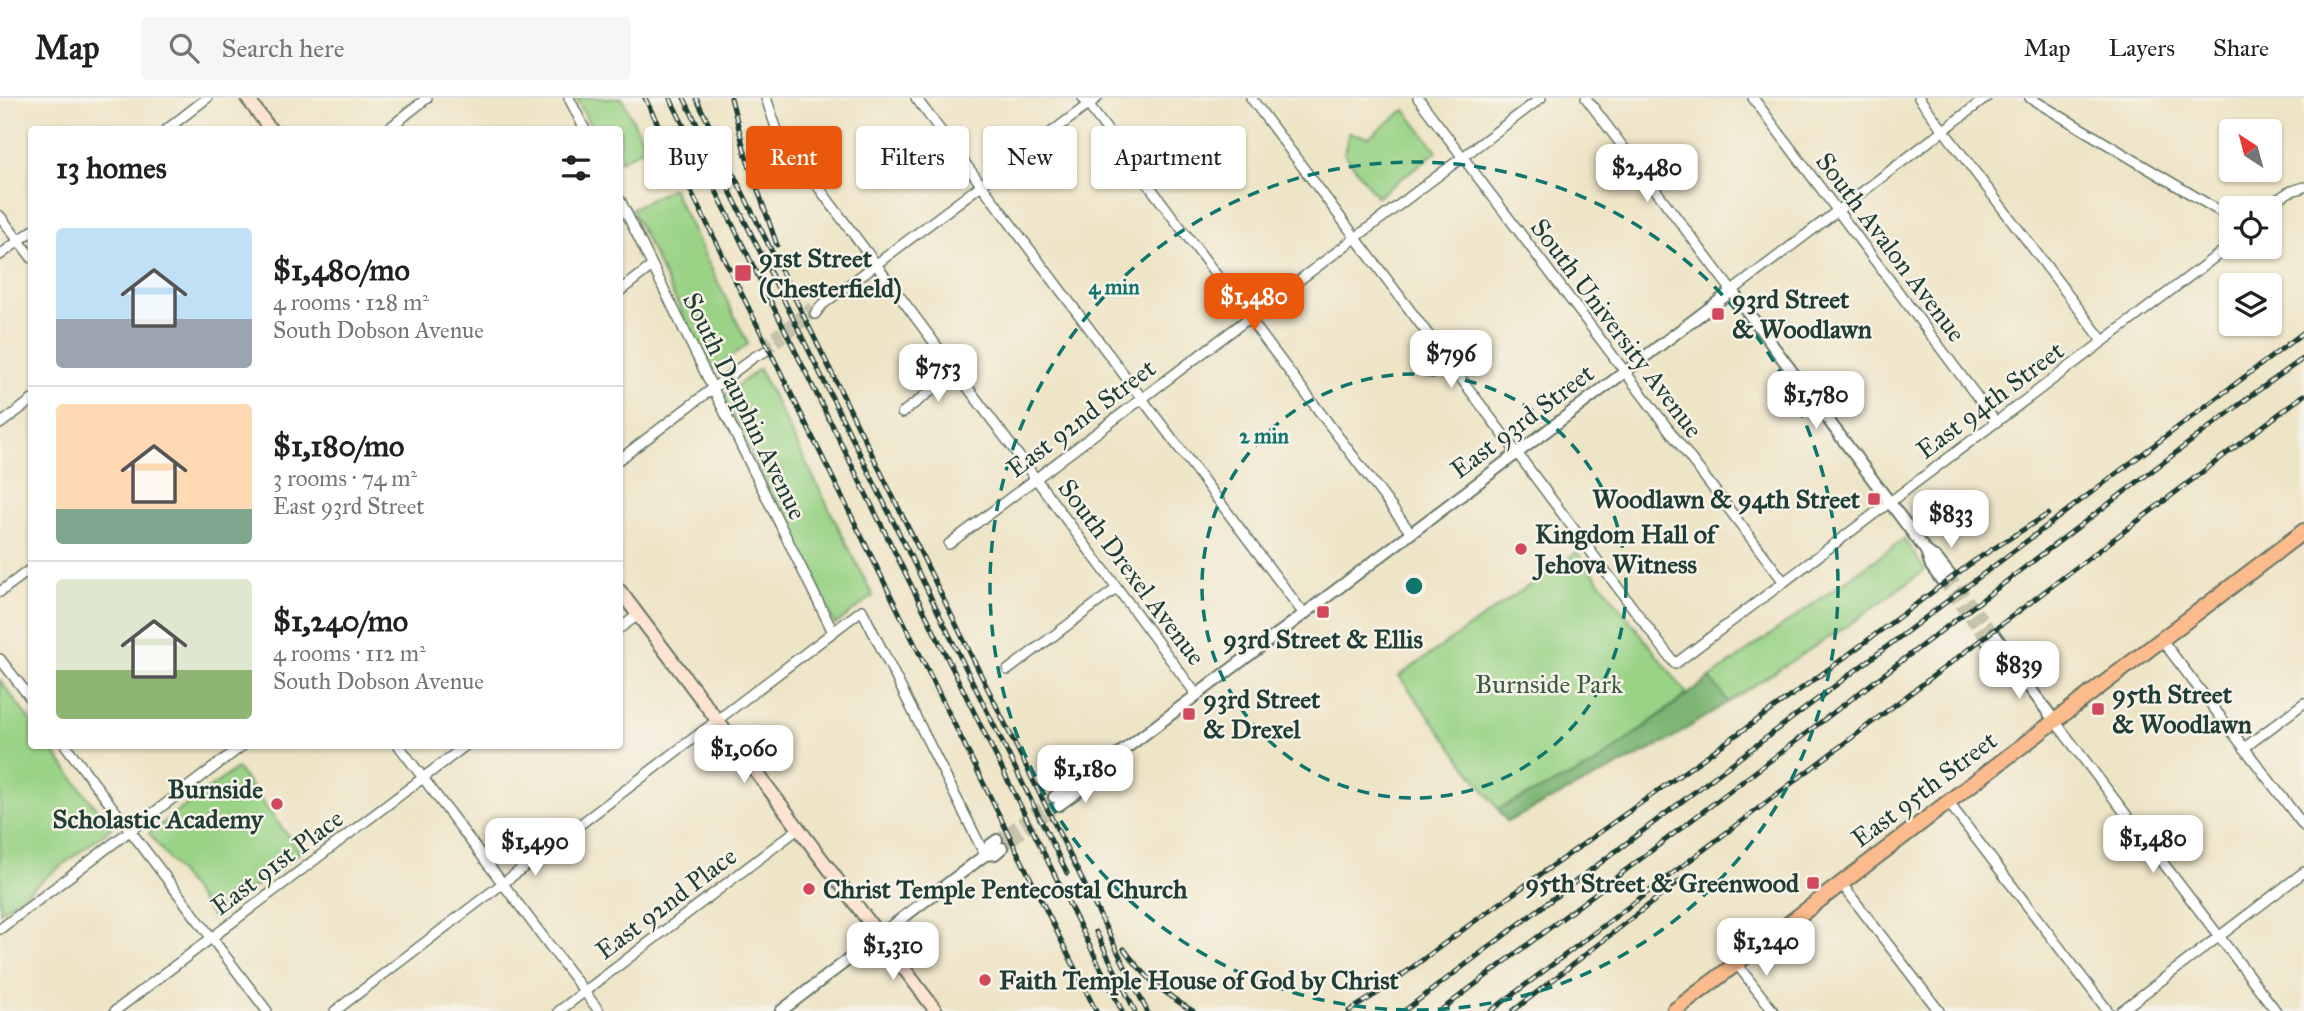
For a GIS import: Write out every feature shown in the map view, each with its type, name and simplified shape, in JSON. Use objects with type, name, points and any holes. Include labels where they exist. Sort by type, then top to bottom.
[{"type":"main road","points":[[247,98],[268,126]]},
{"type":"main road","name":"East 95th Street","points":[[1674,1011],[2304,531]]},
{"type":"main road","points":[[623,595],[936,1011]]},
{"type":"street","points":[[171,126],[208,98]]},
{"type":"street","points":[[392,126],[428,98]]},
{"type":"street","points":[[569,98],[583,126]]},
{"type":"street","name":"South Drexel Avenue","points":[[766,98],[778,133],[1197,695]]},
{"type":"street","points":[[916,98],[1304,614]]},
{"type":"street","points":[[817,308],[981,185],[1086,101],[1097,98]]},
{"type":"street","points":[[1251,98],[1517,453]]},
{"type":"street","name":"South University Avenue","points":[[1418,98],[1784,582]]},
{"type":"street","name":"East 92nd Street","points":[[949,544],[1541,98]]},
{"type":"street","points":[[1586,98],[1926,551],[1938,560],[1946,578]]},
{"type":"street","name":"South Avalon Avenue","points":[[1753,98],[1996,422]]},
{"type":"street","points":[[1919,98],[2102,341]]},
{"type":"street","name":"East 93rd Street","points":[[1057,801],[1072,783],[1084,780],[1986,98]]},
{"type":"street","points":[[2030,98],[2219,211]]},
{"type":"street","points":[[1086,101],[1411,533]]},
{"type":"street","points":[[2282,196],[2304,187]]},
{"type":"street","name":"South Dauphin Avenue","points":[[623,206],[833,632]]},
{"type":"street","points":[[0,216],[28,253]]},
{"type":"street","points":[[0,255],[28,234]]},
{"type":"street","name":"East 94th Street","points":[[1517,453],[1675,664],[2219,254]]},
{"type":"street","points":[[623,289],[652,266]]},
{"type":"street","points":[[623,457],[765,347]]},
{"type":"street","points":[[902,413],[956,372]]},
{"type":"street","points":[[0,424],[28,403]]},
{"type":"street","points":[[0,592],[28,571]]},
{"type":"street","points":[[1008,670],[1117,588]]},
{"type":"street","points":[[335,1011],[862,610],[985,855]]},
{"type":"street","points":[[623,626],[638,615]]},
{"type":"street","points":[[1990,637],[1999,656],[2010,662],[2276,1011]]},
{"type":"street","points":[[2161,639],[2304,827]]},
{"type":"street","points":[[0,659],[28,695]]},
{"type":"street","points":[[2244,748],[2304,703]]},
{"type":"street","points":[[68,749],[267,1011]]},
{"type":"street","points":[[0,929],[238,749]]},
{"type":"street","points":[[401,749],[599,1011]]},
{"type":"street","name":"East 91st Place","points":[[115,1011],[461,749]]},
{"type":"street","points":[[1948,802],[2108,1011]]},
{"type":"street","name":"East 92nd Place","points":[[559,1011],[798,829]]},
{"type":"street","points":[[781,1011],[985,855],[990,845],[1000,844]]},
{"type":"street","points":[[2120,1011],[2304,872]]},
{"type":"street","points":[[1842,883],[1939,1011]]},
{"type":"street","points":[[1736,963],[1773,1011]]},
{"type":"green space","points":[[576,98],[622,98],[644,143],[644,148],[623,159],[623,126],[590,126]]},
{"type":"green space","points":[[1405,110],[1437,151],[1377,197],[1344,153],[1349,133],[1369,137]]},
{"type":"green space","points":[[672,189],[748,344],[711,372],[631,209]]},
{"type":"green space","points":[[759,369],[873,596],[835,625],[723,397]]},
{"type":"green space","points":[[1904,539],[1925,570],[1853,622],[1728,702],[1710,678]]},
{"type":"green space","name":"Burnside Park","points":[[1577,552],[1687,694],[1591,767],[1498,809],[1399,676]]},
{"type":"green space","points":[[1710,678],[1728,702],[1666,742],[1507,822],[1498,809],[1591,767]]},
{"type":"green space","points":[[0,680],[28,718],[28,749],[51,749],[111,828],[0,912]]},
{"type":"green space","points":[[237,768],[300,852],[213,918],[149,833]]},
{"type":"tunnel","points":[[763,344],[812,306]]},
{"type":"tunnel","points":[[766,351],[815,314]]},
{"type":"tunnel","points":[[1950,575],[1994,634]]},
{"type":"tunnel","points":[[1942,581],[1986,640]]},
{"type":"tunnel","points":[[997,840],[1054,797]]},
{"type":"tunnel","points":[[1002,848],[1059,805]]},
{"type":"railway","points":[[645,98],[1096,1011]]},
{"type":"railway","points":[[670,98],[1122,1011]]},
{"type":"railway","points":[[684,98],[1067,873]]},
{"type":"railway","points":[[696,98],[1147,1011]]},
{"type":"railway","points":[[731,98],[746,156],[777,245]]},
{"type":"railway","points":[[1404,1011],[2304,332]]},
{"type":"railway","points":[[1440,1011],[2304,358]]},
{"type":"railway","points":[[1491,1011],[2304,395]]},
{"type":"railway","points":[[1349,1011],[1378,993],[1833,666],[1974,561],[2048,514]]},
{"type":"railway","points":[[1513,1011],[1682,879]]},
{"type":"railway","points":[[1096,932],[1135,1011]]},
{"type":"railway","points":[[1124,949],[1155,984],[1193,1011]]},
{"type":"place","name":"91st Street (Chesterfield)","points":[[743,273]]},
{"type":"place","name":"93rd Street & Woodlawn","points":[[1718,314]]},
{"type":"place","name":"Woodlawn & 94th Street","points":[[1874,499]]},
{"type":"place","name":"Kingdom Hall of Jehova Witness","points":[[1521,549]]},
{"type":"place","name":"93rd Street & Ellis","points":[[1323,612]]},
{"type":"place","name":"95th Street & Woodlawn","points":[[2098,709]]},
{"type":"place","name":"93rd Street & Drexel","points":[[1189,714]]},
{"type":"place","name":"Burnside Scholastic Academy","points":[[277,804]]},
{"type":"place","name":"95th Street & Greenwood","points":[[1813,883]]},
{"type":"place","name":"Christ Temple Pentecostal Church","points":[[809,889]]},
{"type":"place","name":"Faith Temple House of God by Christ","points":[[985,980]]}]
